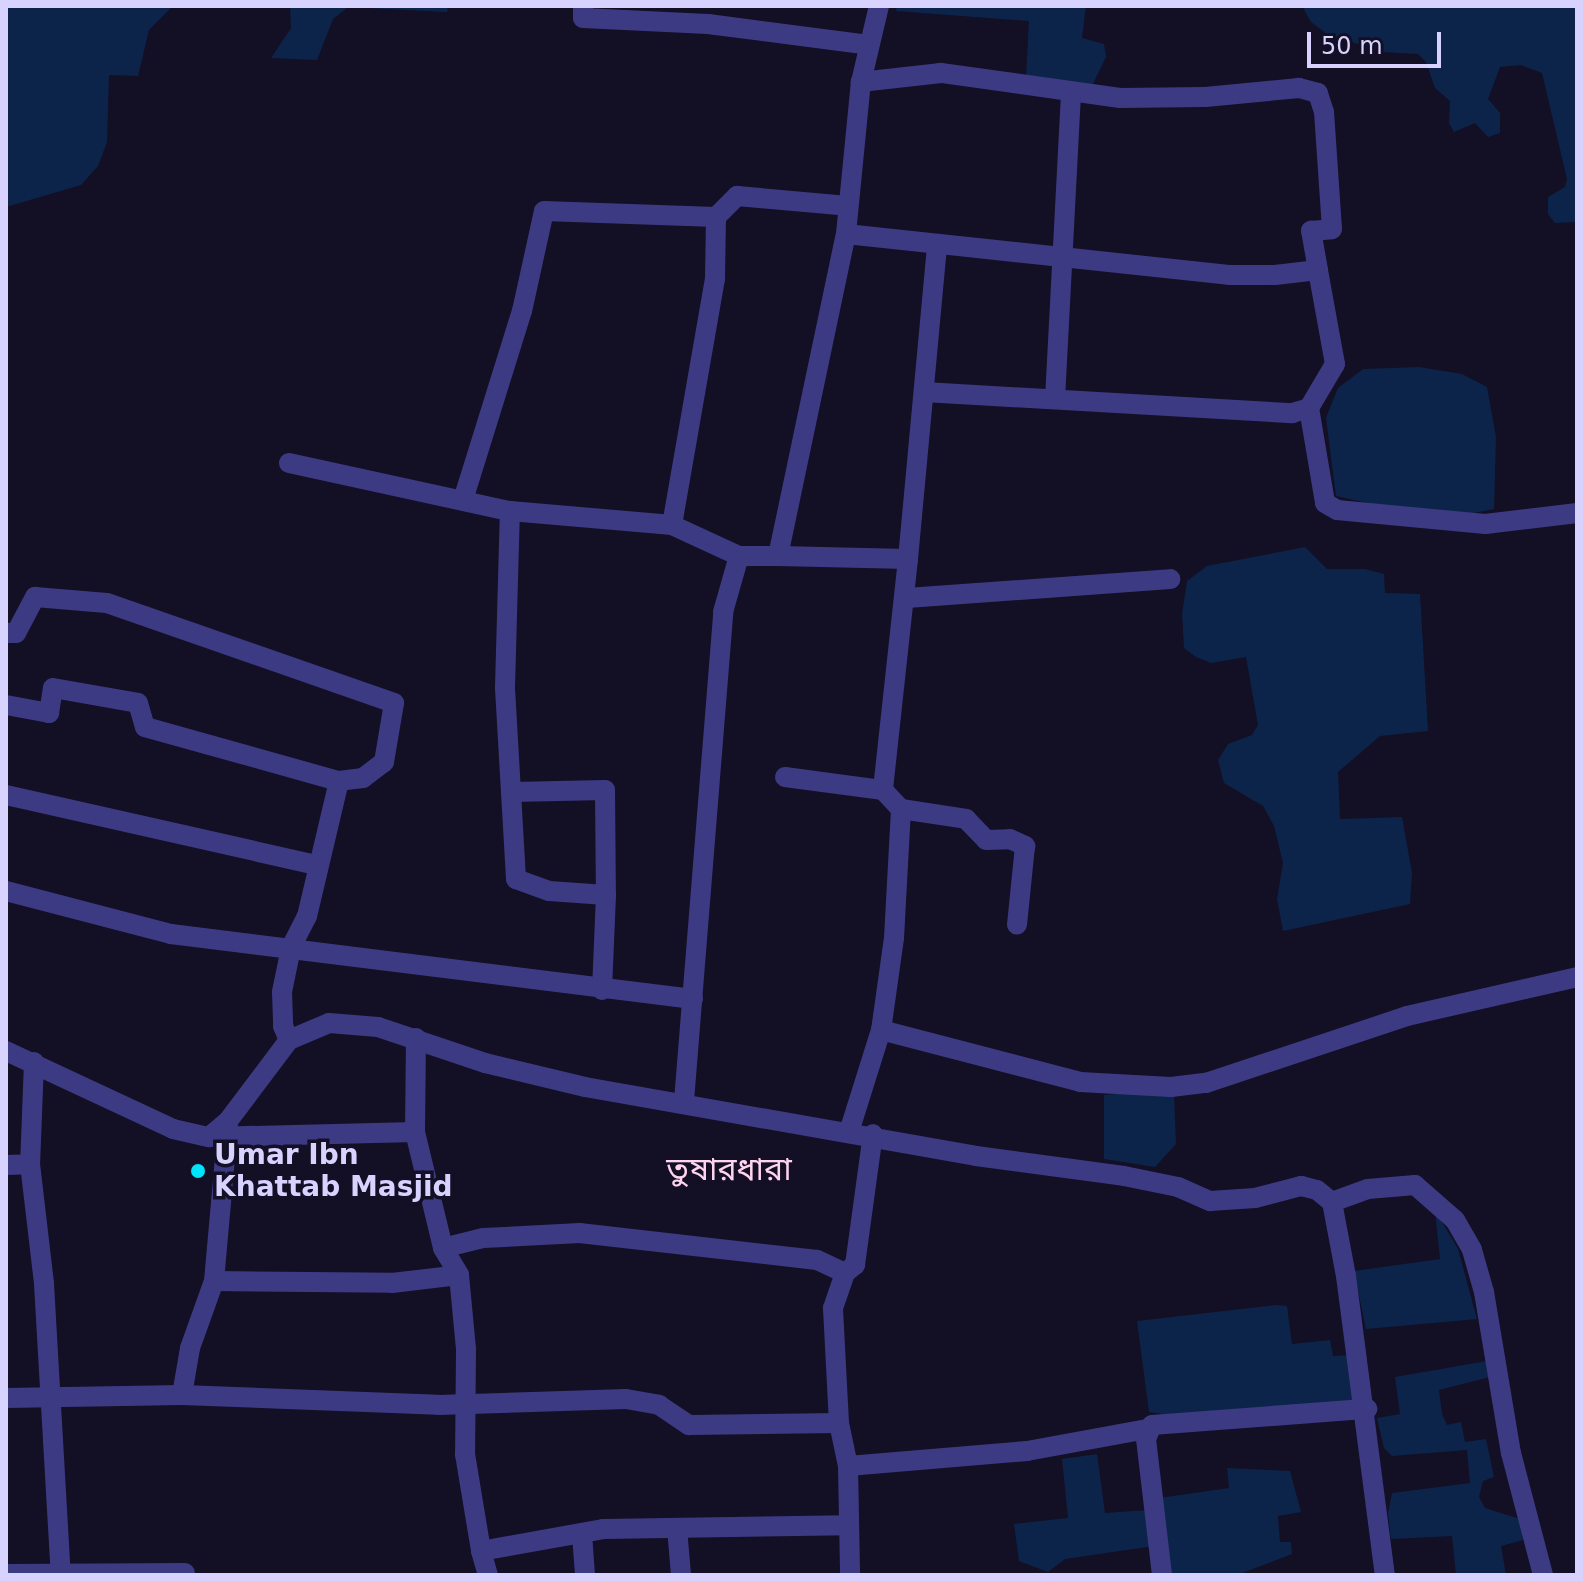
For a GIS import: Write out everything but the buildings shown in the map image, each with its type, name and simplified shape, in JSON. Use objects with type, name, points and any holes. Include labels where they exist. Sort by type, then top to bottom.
[{"type":"street","points":[[583,6],[583,18],[708,24],[869,45]]},
{"type":"street","points":[[778,556],[846,234],[861,82],[879,6]]},
{"type":"street","points":[[861,82],[941,73],[1071,93],[1149,99],[1299,88],[1318,93],[1324,112],[1332,229],[1311,231],[1335,364],[1309,408],[1325,503],[1337,510],[1485,524],[1577,513]]},
{"type":"street","points":[[1055,399],[1071,93]]},
{"type":"street","points":[[672,525],[680,504],[715,279],[716,217],[737,196],[848,206]]},
{"type":"street","points":[[463,500],[522,311],[544,211],[716,217]]},
{"type":"street","points":[[846,234],[1229,275],[1318,270]]},
{"type":"street","points":[[883,790],[907,598],[937,246]]},
{"type":"street","points":[[924,392],[1292,413],[1309,408]]},
{"type":"street","points":[[289,463],[510,511],[672,525],[739,556],[908,559]]},
{"type":"street","points":[[510,511],[505,687],[516,879],[560,893],[606,895]]},
{"type":"street","points":[[684,1101],[723,612],[739,556]]},
{"type":"street","points":[[907,598],[1170,579]]},
{"type":"street","points":[[6,633],[16,633],[35,597],[107,603],[394,703],[384,762],[363,778],[339,781],[145,727],[138,703],[53,688],[49,713],[6,705]]},
{"type":"street","points":[[785,777],[883,790],[901,809],[966,819],[986,840],[1010,839],[1025,846],[1017,925]]},
{"type":"street","points":[[289,1040],[283,1026],[282,992],[291,948],[307,916],[339,781]]},
{"type":"street","points":[[511,792],[605,790],[606,895],[602,990]]},
{"type":"street","points":[[6,795],[317,865]]},
{"type":"street","points":[[849,1132],[881,1030],[894,938],[901,809]]},
{"type":"street","points":[[6,891],[171,934],[693,999]]},
{"type":"street","points":[[881,1030],[1080,1082],[1171,1087],[1206,1083],[1407,1016],[1577,977]]},
{"type":"street","points":[[182,1395],[190,1348],[214,1281],[222,1131],[289,1040],[329,1023],[378,1027],[485,1063],[585,1087],[873,1134],[976,1156],[1124,1176],[1178,1187],[1210,1201],[1255,1198],[1301,1186],[1317,1190],[1332,1202],[1367,1409],[1385,1575]]},
{"type":"street","points":[[416,1038],[415,1132],[443,1248],[459,1275],[465,1454],[488,1575]]},
{"type":"street","points":[[6,1051],[173,1129],[222,1131],[279,1139],[415,1132]]},
{"type":"street","points":[[34,1062],[30,1164],[44,1284],[60,1574]]},
{"type":"street","points":[[850,1575],[846,1525],[848,1466],[839,1423],[833,1308],[845,1273],[855,1265],[866,1208],[873,1134]]},
{"type":"street","points":[[6,1165],[30,1164]]},
{"type":"street","points":[[1332,1202],[1368,1189],[1415,1185],[1437,1200],[1461,1230],[1484,1292],[1511,1453],[1543,1575]]},
{"type":"street","points":[[443,1248],[483,1238],[580,1233],[817,1260],[845,1273]]},
{"type":"street","points":[[214,1281],[392,1283],[459,1275]]},
{"type":"street","points":[[6,1398],[182,1395],[465,1404],[626,1399],[659,1405],[689,1425],[839,1423]]},
{"type":"street","points":[[848,1466],[1027,1451],[1147,1429],[1162,1422],[1367,1409]]},
{"type":"street","points":[[1147,1429],[1162,1575]]},
{"type":"street","points":[[481,1551],[603,1529],[846,1525]]},
{"type":"street","points":[[677,1528],[681,1575]]},
{"type":"street","points":[[582,1534],[585,1575]]},
{"type":"street","points":[[6,1574],[185,1573]]},
{"type":"water","points":[[6,6],[173,6],[149,30],[138,76],[109,75],[107,142],[98,166],[81,185],[6,207]]},
{"type":"water","points":[[290,6],[448,6],[447,12],[348,7],[333,19],[317,60],[271,58],[291,28]]},
{"type":"water","points":[[897,6],[1086,6],[1082,38],[1104,44],[1106,57],[1091,88],[1026,77],[1029,21],[896,11]]},
{"type":"water","points":[[1302,6],[1577,6],[1577,222],[1555,223],[1548,214],[1548,197],[1565,187],[1567,179],[1542,73],[1521,65],[1500,67],[1488,99],[1500,113],[1500,133],[1488,137],[1475,123],[1454,132],[1449,123],[1450,101],[1435,88],[1426,62],[1418,54],[1383,52],[1327,34],[1311,22]]},
{"type":"water","points":[[1419,367],[1462,374],[1487,387],[1496,437],[1494,509],[1469,514],[1390,508],[1336,496],[1326,418],[1338,388],[1363,369]]},
{"type":"water","points":[[1305,547],[1327,569],[1365,569],[1384,574],[1385,593],[1420,594],[1428,731],[1380,736],[1338,772],[1340,819],[1402,817],[1412,873],[1410,904],[1283,931],[1277,899],[1283,863],[1274,826],[1263,806],[1224,783],[1218,760],[1228,744],[1252,735],[1258,725],[1246,657],[1211,663],[1196,657],[1184,648],[1182,614],[1187,581],[1207,566]]},
{"type":"water","points":[[1149,1091],[1174,1094],[1176,1144],[1155,1167],[1104,1159],[1104,1095]]},
{"type":"water","points":[[1435,1210],[1458,1249],[1477,1319],[1366,1329],[1354,1271],[1440,1259]]},
{"type":"water","points":[[1287,1306],[1292,1344],[1330,1340],[1333,1356],[1353,1355],[1359,1402],[1177,1416],[1149,1412],[1137,1321]]},
{"type":"water","points":[[1487,1361],[1490,1377],[1439,1390],[1442,1414],[1447,1425],[1461,1422],[1465,1442],[1486,1439],[1494,1477],[1483,1481],[1479,1497],[1485,1508],[1520,1519],[1523,1540],[1501,1546],[1506,1575],[1456,1575],[1452,1536],[1391,1539],[1388,1513],[1392,1493],[1470,1483],[1467,1450],[1392,1456],[1384,1448],[1377,1418],[1400,1414],[1395,1377]]},
{"type":"water","points":[[1097,1454],[1105,1513],[1149,1510],[1154,1546],[1065,1559],[1048,1572],[1019,1561],[1014,1524],[1068,1518],[1062,1459]]},
{"type":"water","points":[[1227,1468],[1290,1471],[1301,1512],[1278,1516],[1280,1542],[1291,1542],[1292,1554],[1237,1575],[1167,1575],[1159,1498],[1229,1488]]},
{"type":"place","name":"Umar Ibn Khattab Masjid","points":[[198,1171]]},
{"type":"district","name":"তুষারধারা","points":[[729,1169]]}]
